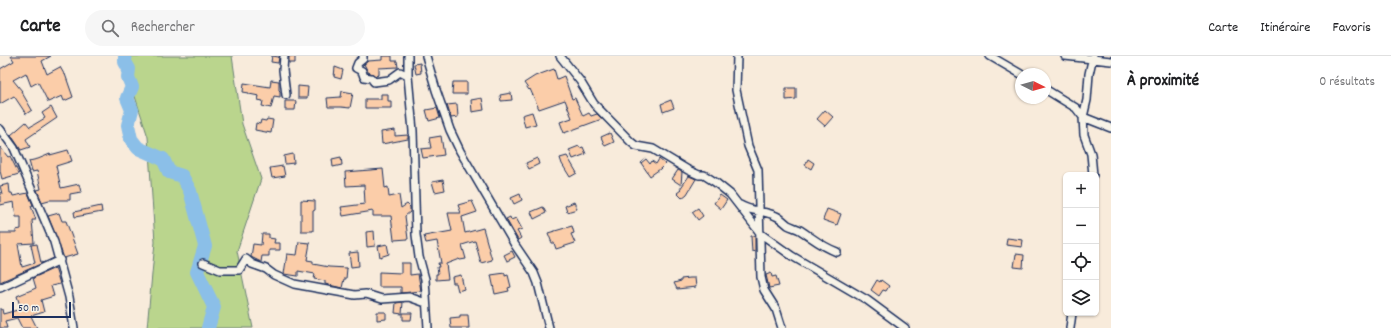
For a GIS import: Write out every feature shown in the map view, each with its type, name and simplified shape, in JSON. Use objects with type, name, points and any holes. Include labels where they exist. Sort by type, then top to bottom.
[{"type":"street","points":[[284,56],[283,70],[286,95]]},
{"type":"street","points":[[363,56],[363,59],[358,63],[356,68],[362,71],[364,77],[371,78],[374,82],[389,80],[400,72],[408,76]]},
{"type":"street","points":[[408,56],[408,76],[413,130],[416,234],[419,257],[425,279],[428,328]]},
{"type":"street","points":[[426,56],[448,124],[460,151],[515,246],[534,273],[538,283],[549,328]]},
{"type":"street","points":[[560,56],[580,81],[594,104],[636,146],[653,149],[688,170],[709,178],[730,194],[761,234],[792,256],[867,300],[905,328]]},
{"type":"street","points":[[737,56],[736,90],[748,146],[758,170],[761,234],[761,277],[764,290],[776,309],[782,328]]},
{"type":"street","points":[[990,56],[1015,71]]},
{"type":"street","points":[[1065,56],[1111,61]]},
{"type":"street","points":[[1093,58],[1089,74],[1084,117],[1084,135],[1091,154],[1094,172]]},
{"type":"street","points":[[1051,93],[1076,108],[1084,117],[1111,128]]},
{"type":"street","points":[[0,129],[14,148],[54,242],[69,297],[74,328]]},
{"type":"street","points":[[738,204],[779,218],[822,246],[837,252]]},
{"type":"street","points":[[203,263],[220,270],[239,270],[246,259],[252,264],[266,269],[274,275],[294,284],[355,295],[366,294],[382,299],[409,297],[426,303]]},
{"type":"street","points":[[0,288],[60,260]]},
{"type":"street","points":[[1070,328],[1072,316]]},
{"type":"green space","points":[[119,56],[232,56],[242,124],[261,179],[237,251],[253,328],[147,328],[155,242],[148,137],[132,87]]},
{"type":"building","points":[[11,56],[51,56],[42,61],[47,74],[60,67],[65,74],[73,97],[64,101],[62,96],[48,102],[38,82],[31,86],[26,73],[13,80],[22,91],[32,110],[26,114],[14,96],[0,104],[0,69],[14,61]]},
{"type":"building","points":[[272,56],[279,57],[278,63],[271,62]]},
{"type":"building","points":[[289,56],[295,56],[295,63],[289,63]]},
{"type":"building","points":[[382,56],[392,56],[392,61],[397,61],[398,67],[379,68],[379,75],[375,76],[368,72],[364,64],[368,61],[382,60]]},
{"type":"building","points":[[420,63],[421,73],[416,74],[414,64]]},
{"type":"building","points":[[335,67],[343,70],[341,79],[334,77]]},
{"type":"building","points":[[554,69],[557,79],[564,76],[572,99],[575,98],[583,116],[589,113],[591,116],[597,114],[602,119],[564,133],[560,122],[572,118],[565,100],[539,109],[530,89],[529,90],[524,83],[535,76]]},
{"type":"building","points":[[271,80],[279,81],[280,97],[274,96],[271,108],[262,106],[263,101],[258,100],[259,96],[243,92],[244,83],[270,87]]},
{"type":"building","points":[[453,82],[467,82],[467,94],[452,94]]},
{"type":"building","points":[[298,86],[308,87],[307,98],[298,98]]},
{"type":"building","points":[[786,88],[796,88],[796,99],[786,100]]},
{"type":"building","points":[[342,91],[353,93],[350,108],[328,107],[327,98],[341,97]]},
{"type":"building","points":[[511,93],[512,100],[501,101],[500,95]]},
{"type":"building","points":[[381,94],[388,94],[388,101],[391,101],[391,108],[365,108],[365,99],[381,99]]},
{"type":"building","points":[[482,98],[484,110],[472,112],[471,100]]},
{"type":"building","points":[[671,100],[674,108],[663,112],[661,104]]},
{"type":"building","points":[[285,101],[296,101],[295,110],[285,110]]},
{"type":"building","points":[[457,104],[458,117],[451,118],[447,105]]},
{"type":"building","points":[[51,107],[57,118],[26,139],[30,147],[21,150],[11,135],[26,122],[30,127],[45,118],[42,113]]},
{"type":"building","points":[[437,108],[440,118],[429,121],[426,110]]},
{"type":"building","points":[[825,110],[833,117],[825,126],[817,119]]},
{"type":"building","points":[[532,112],[536,124],[525,127],[522,115]]},
{"type":"building","points":[[267,119],[273,120],[271,133],[255,130],[256,123],[260,124],[261,120],[266,121]]},
{"type":"building","points":[[395,130],[395,136],[408,135],[408,139],[382,144],[381,132]]},
{"type":"building","points":[[610,133],[614,142],[605,146],[601,137]]},
{"type":"building","points":[[441,136],[444,155],[423,158],[421,149],[431,148],[429,138]]},
{"type":"building","points":[[579,146],[580,148],[583,147],[586,154],[573,159],[569,150]]},
{"type":"building","points":[[0,147],[8,157],[10,156],[19,174],[2,179],[0,171]]},
{"type":"building","points":[[68,150],[72,161],[56,166],[61,188],[79,184],[81,192],[70,194],[70,200],[49,200],[42,202],[37,190],[41,189],[37,171],[32,172],[29,161]]},
{"type":"building","points":[[293,154],[294,163],[285,164],[284,156]]},
{"type":"building","points":[[567,156],[577,173],[570,177],[560,158]]},
{"type":"building","points":[[341,157],[342,165],[333,167],[332,159]]},
{"type":"building","points":[[537,158],[539,164],[529,169],[526,163]]},
{"type":"building","points":[[646,159],[650,164],[652,161],[656,164],[659,159],[665,164],[650,176],[641,163]]},
{"type":"building","points":[[808,159],[814,163],[811,169],[805,165]]},
{"type":"building","points":[[283,166],[285,176],[272,178],[270,168]]},
{"type":"building","points":[[383,169],[385,188],[388,187],[389,197],[399,195],[401,208],[407,204],[410,207],[410,212],[405,216],[408,239],[394,240],[391,216],[373,216],[373,211],[343,216],[341,207],[365,204],[364,185],[346,186],[345,172]]},
{"type":"building","points":[[678,170],[682,172],[681,185],[672,179]]},
{"type":"building","points":[[689,176],[696,179],[687,194],[682,198],[677,193],[681,190],[680,189]]},
{"type":"building","points":[[443,180],[445,190],[435,192],[432,182]]},
{"type":"building","points":[[9,184],[10,193],[12,193],[13,196],[28,193],[33,205],[31,206],[36,220],[32,220],[34,243],[18,244],[22,267],[35,263],[31,245],[37,244],[41,263],[45,262],[0,282],[0,233],[16,233],[16,230],[21,229],[21,217],[16,217],[14,202],[0,205],[0,194],[2,194],[0,186]]},
{"type":"building","points":[[520,194],[522,200],[514,204],[511,198]]},
{"type":"building","points":[[720,195],[727,200],[721,209],[714,203]]},
{"type":"building","points":[[301,200],[315,201],[315,210],[313,211],[313,231],[301,231]]},
{"type":"building","points":[[472,201],[477,212],[462,217],[465,233],[483,228],[492,260],[481,263],[475,241],[462,245],[466,259],[459,259],[446,264],[448,279],[436,280],[436,274],[438,274],[437,267],[439,267],[438,263],[441,263],[437,241],[426,243],[424,236],[452,231],[448,213],[461,213],[458,205]]},
{"type":"building","points":[[574,202],[577,209],[567,212],[565,206]]},
{"type":"building","points":[[101,206],[102,212],[75,217],[74,212]]},
{"type":"building","points":[[543,207],[546,213],[534,219],[531,212]]},
{"type":"building","points":[[698,208],[703,216],[698,220],[692,212]]},
{"type":"building","points":[[827,209],[841,214],[837,225],[823,220]]},
{"type":"building","points":[[59,213],[62,221],[66,221],[78,254],[64,258],[48,216]]},
{"type":"building","points":[[510,217],[511,220],[516,218],[522,229],[517,231],[521,238],[518,240],[506,219]]},
{"type":"building","points":[[572,226],[574,233],[571,234],[575,243],[556,249],[548,233]]},
{"type":"building","points":[[374,231],[375,246],[367,247],[366,232]]},
{"type":"building","points":[[262,234],[269,234],[269,238],[275,239],[274,243],[280,243],[280,250],[269,250],[269,256],[262,256],[261,262],[251,257],[253,244],[261,245]]},
{"type":"building","points":[[751,236],[755,236],[755,251],[752,252]]},
{"type":"building","points":[[1007,238],[1023,240],[1022,247],[1006,245]]},
{"type":"building","points":[[299,242],[310,243],[307,260],[313,261],[313,264],[347,268],[346,279],[344,279],[342,288],[325,284],[325,281],[314,279],[315,274],[298,271],[298,276],[284,274],[287,254],[297,255]]},
{"type":"building","points":[[387,244],[389,254],[380,257],[378,246]]},
{"type":"building","points":[[512,251],[515,257],[507,261],[504,255]]},
{"type":"building","points":[[358,252],[359,266],[351,267],[349,253]]},
{"type":"building","points":[[1016,254],[1024,255],[1023,268],[1014,267]]},
{"type":"building","points":[[401,263],[410,263],[410,275],[418,274],[421,291],[401,293],[401,287],[379,287],[379,272],[401,273]]},
{"type":"building","points":[[55,268],[60,284],[51,286],[54,296],[41,300],[44,312],[31,316],[37,328],[22,328],[17,318],[5,321],[7,328],[0,328],[0,309],[2,309],[3,314],[21,309],[17,296],[36,288],[33,278]]},
{"type":"building","points":[[505,273],[505,276],[508,275],[511,287],[508,288],[509,291],[495,294],[491,275]]},
{"type":"building","points":[[771,273],[772,277],[776,276],[779,286],[769,288],[766,275]]},
{"type":"building","points":[[461,275],[464,289],[458,291],[456,283],[453,283],[452,277]]},
{"type":"building","points":[[695,278],[696,287],[677,289],[674,283],[681,281],[681,279]]},
{"type":"building","points":[[877,280],[880,282],[881,280],[889,286],[886,291],[883,290],[879,296],[871,290]]},
{"type":"building","points":[[403,302],[402,314],[395,313],[396,303]]},
{"type":"building","points":[[377,312],[386,312],[386,319],[377,320]]},
{"type":"building","points":[[403,313],[412,313],[411,320],[403,320]]},
{"type":"building","points":[[460,315],[468,315],[469,328],[451,328],[450,318],[460,317]]},
{"type":"waterway","points":[[125,56],[125,62],[129,69],[128,77],[132,87],[127,98],[132,110],[128,125],[131,139],[138,148],[163,159],[169,172],[182,176],[190,191],[205,246],[197,272],[214,307],[208,328]]}]
